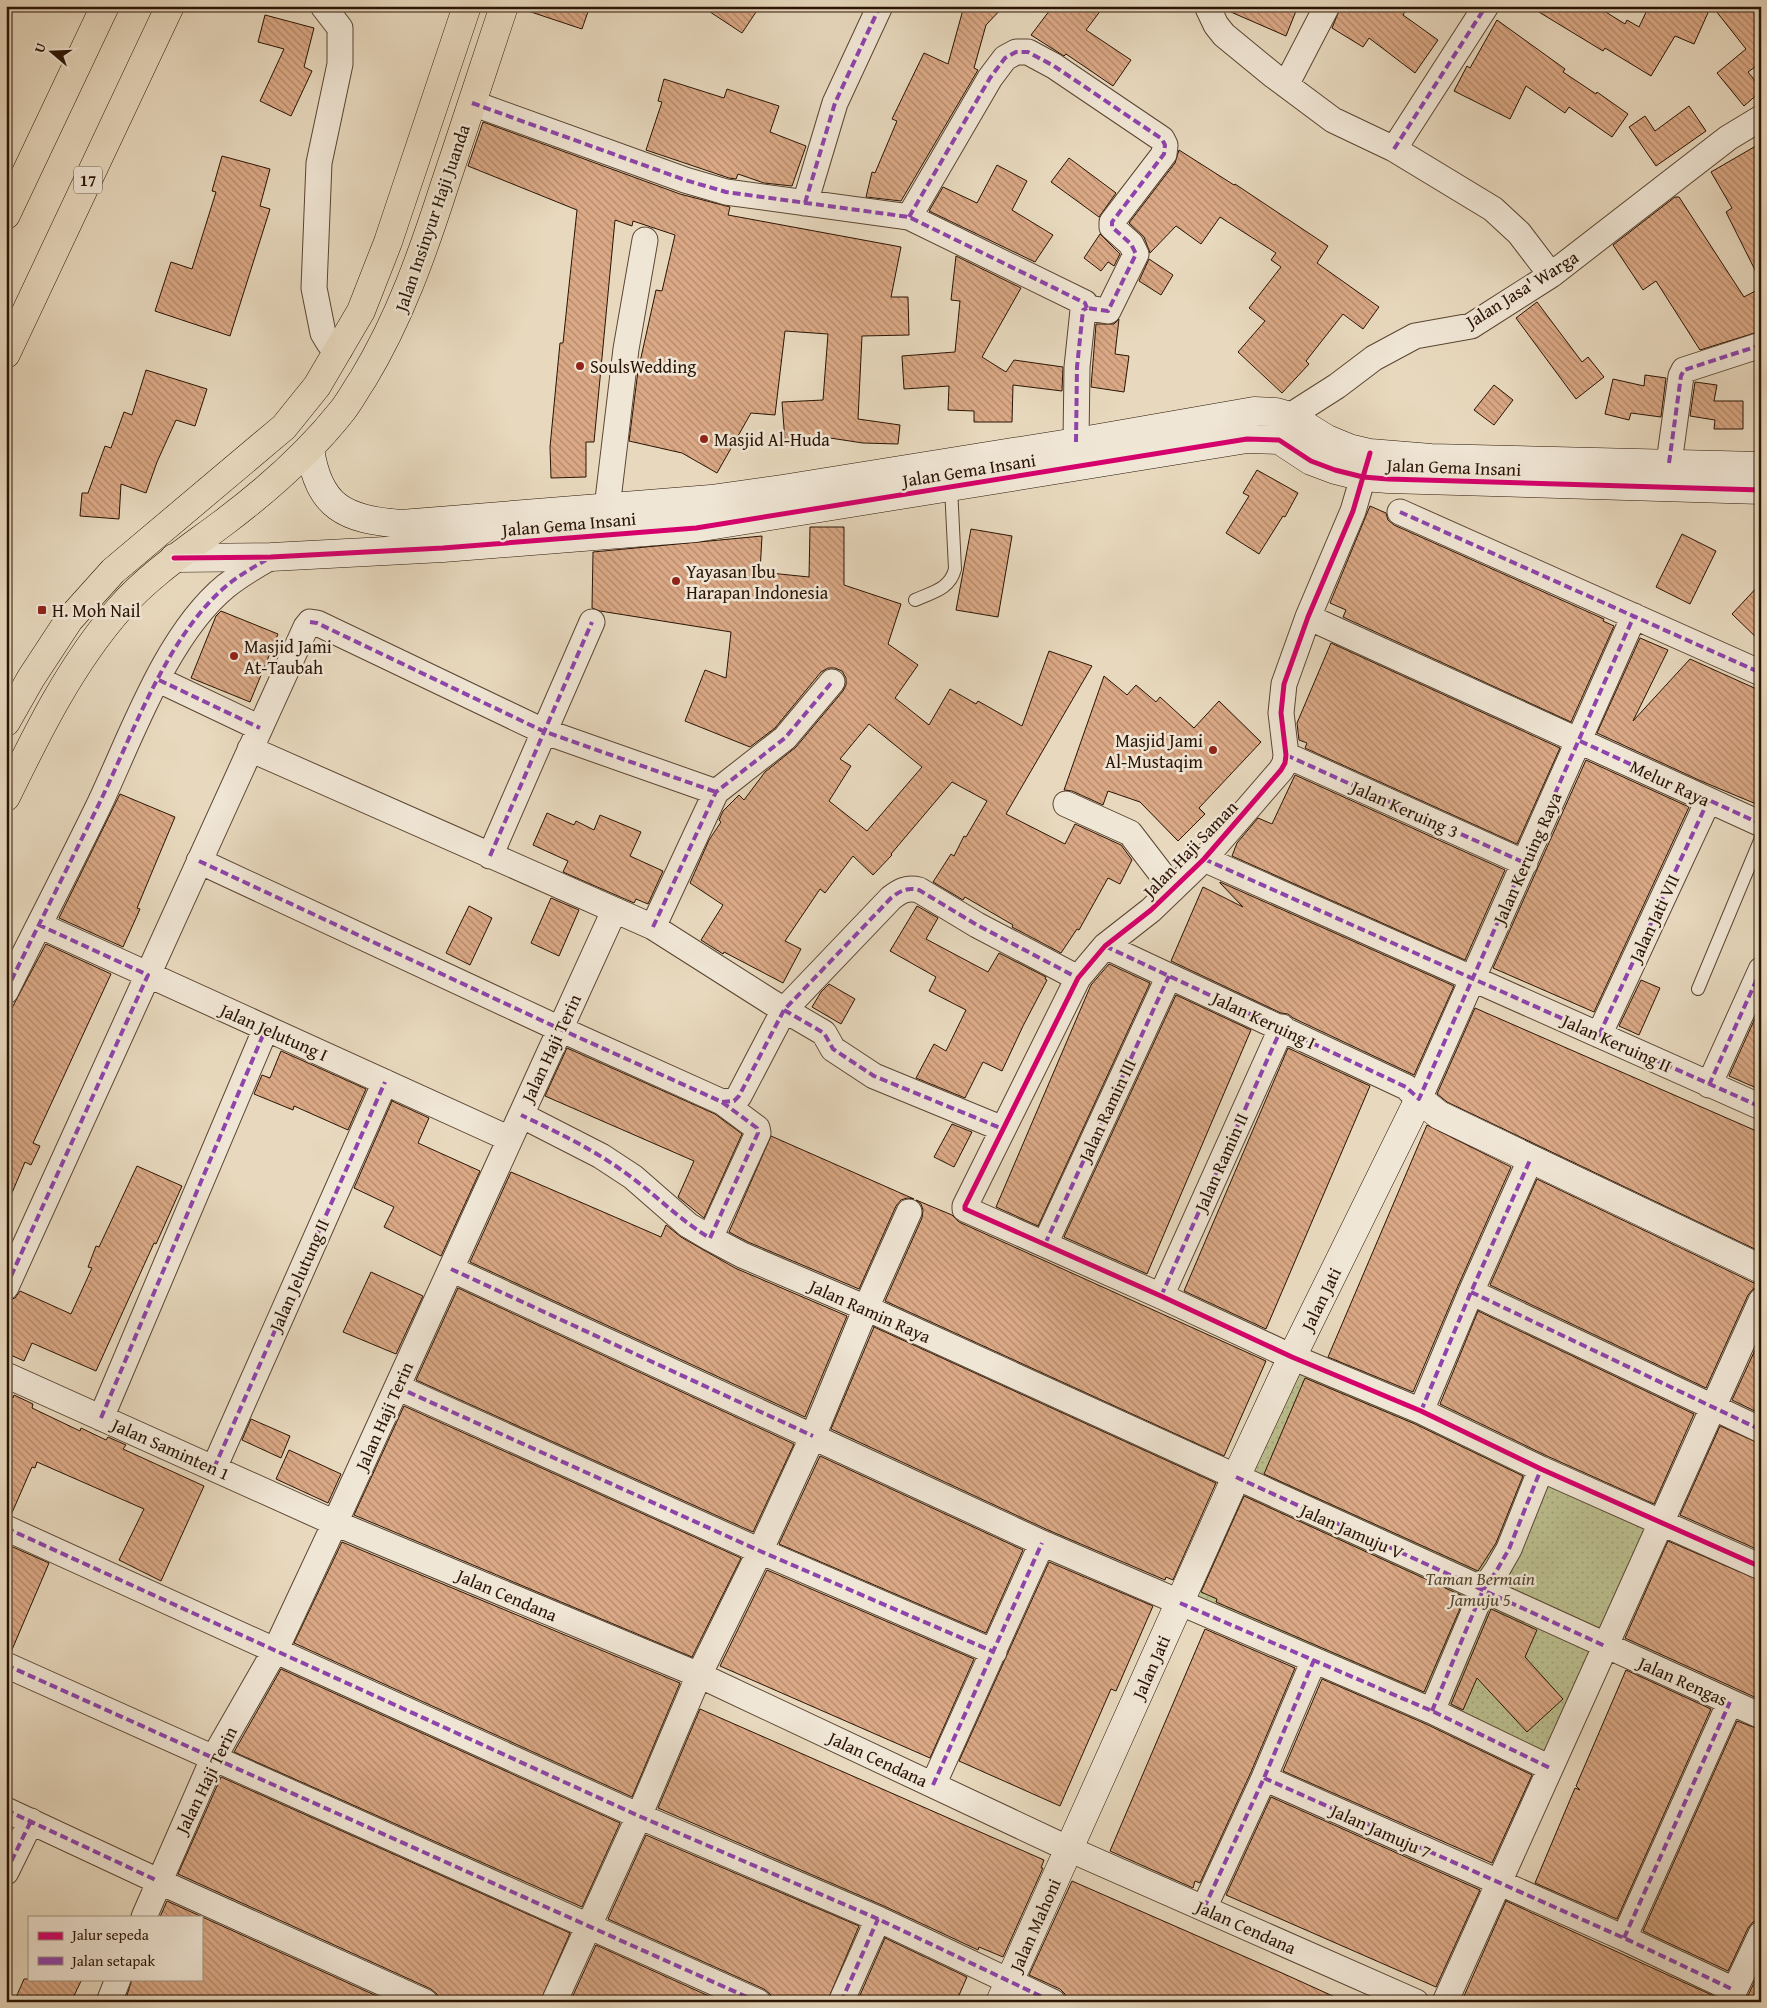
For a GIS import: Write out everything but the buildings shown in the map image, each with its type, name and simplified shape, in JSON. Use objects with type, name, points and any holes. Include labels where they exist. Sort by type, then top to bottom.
[{"type":"highway","points":[[6,215],[105,6]]},
{"type":"highway","name":"17","points":[[6,354],[170,6]]},
{"type":"highway","name":"Jalan Insinyur Haji Juanda","points":[[6,722],[31,678],[69,620],[113,571],[284,427],[317,386],[361,311],[388,242],[468,6]]},
{"type":"highway","name":"Jalan Insinyur Haji Juanda","points":[[6,798],[38,732],[74,668],[120,608],[174,558],[232,516],[270,485],[310,449],[344,409],[370,367],[396,319],[422,254],[504,6]]},
{"type":"street","points":[[323,6],[340,28],[340,64],[319,164],[314,288],[323,333],[329,343],[340,349]]},
{"type":"street","points":[[805,203],[834,103],[880,6]]},
{"type":"street","points":[[1207,6],[1207,10],[1224,35],[1286,85],[1334,120],[1394,148],[1493,209],[1519,233],[1551,275]]},
{"type":"street","points":[[1286,85],[1327,6]]},
{"type":"street","points":[[1394,148],[1486,6]]},
{"type":"street","points":[[909,217],[990,78],[1005,58],[1016,52],[1028,52],[1061,70],[1162,139],[1165,145],[1164,154],[1112,222],[1112,227],[1131,244],[1136,254],[1114,302],[1108,311],[1087,308]]},
{"type":"street","points":[[472,103],[685,180],[726,192],[909,217],[1085,302],[1087,308]]},
{"type":"street","name":"Jalan Jasa' Warga","points":[[1284,428],[1374,358],[1415,336],[1471,326],[1551,275],[1728,138],[1761,118]]},
{"type":"street","points":[[607,508],[626,349],[645,240]]},
{"type":"street","points":[[1076,442],[1076,367],[1084,310],[1087,308]]},
{"type":"street","points":[[1668,463],[1681,376],[1684,370],[1761,344]]},
{"type":"street","name":"Jalan Gema Insani","points":[[310,449],[316,478],[322,491],[336,506],[354,516],[377,522],[401,524],[711,499],[782,490],[1076,442],[1208,432],[1247,439],[1284,428],[1311,461],[1335,470],[1431,458],[1761,466]]},
{"type":"street","name":"Jalan Gema Insani","points":[[174,558],[271,557],[530,542],[696,528],[951,487],[1208,432]]},
{"type":"street","points":[[1286,755],[1281,713],[1284,684],[1308,618],[1353,511],[1366,465]]},
{"type":"street","name":"Jalan Gema Insani","points":[[1366,465],[1388,479],[1761,490]]},
{"type":"street","points":[[1400,512],[1761,674]]},
{"type":"street","points":[[527,514],[530,542]]},
{"type":"street","points":[[354,516],[354,552]]},
{"type":"street","points":[[6,991],[51,930],[98,807],[175,688],[177,644],[194,620],[225,587],[271,557]]},
{"type":"street","name":"Jalan Keruing Raya","points":[[1419,1100],[1634,616]]},
{"type":"street","name":"Melur Raya","points":[[1308,618],[1761,824]]},
{"type":"street","points":[[6,1287],[199,861],[306,627],[310,622],[317,623],[543,731],[716,792]]},
{"type":"street","points":[[490,856],[592,622]]},
{"type":"street","points":[[653,927],[716,792],[785,738],[832,682]]},
{"type":"street","points":[[175,688],[255,739],[490,856],[653,927],[784,1010],[824,1033],[833,1049],[874,1076],[1003,1129]]},
{"type":"street","name":"Jalan Haji Saman","points":[[1044,1244],[965,1209],[1003,1129],[1078,978],[1105,946],[1151,910],[1204,859],[1281,770],[1285,763],[1286,755]]},
{"type":"street","name":"Jalan Keruing 3","points":[[1286,755],[1525,863]]},
{"type":"street","name":"Jalan Jati VII","points":[[1599,1035],[1708,801]]},
{"type":"street","points":[[1066,804],[1130,834],[1173,889]]},
{"type":"street","name":"Jalan Keruing II","points":[[1204,859],[1761,1108]]},
{"type":"street","points":[[199,861],[722,1102],[757,1128],[758,1133],[710,1238]]},
{"type":"street","points":[[722,1102],[734,1101],[739,1096],[784,1010],[898,892],[910,888],[919,890],[978,925],[1078,978]]},
{"type":"street","name":"Jalan Haji Terin","points":[[144,1916],[158,1881],[213,1759],[276,1649],[335,1524],[614,911]]},
{"type":"street","name":"Jalan Jelutung I","points":[[51,930],[510,1139]]},
{"type":"street","name":"Jalan Keruing I","points":[[1105,946],[1282,1027],[1406,1087],[1419,1100]]},
{"type":"street","points":[[1709,1085],[1761,970]]},
{"type":"street","name":"Jalan Ramin III","points":[[1044,1244],[1169,976]]},
{"type":"street","name":"Jalan Ramin II","points":[[1161,1296],[1282,1027]]},
{"type":"street","points":[[101,1418],[266,1028]]},
{"type":"street","name":"Jalan Jelutung II","points":[[214,1468],[385,1082]]},
{"type":"street","points":[[1419,1100],[1439,1115],[1761,1269]]},
{"type":"street","name":"Jalan Jati","points":[[1069,1849],[1292,1357],[1419,1100]]},
{"type":"street","name":"Jalan Ramin Raya","points":[[521,1115],[601,1156],[632,1178],[688,1225],[742,1255],[866,1308],[1236,1477]]},
{"type":"street","points":[[1421,1411],[1471,1292],[1531,1158]]},
{"type":"street","points":[[554,2002],[639,1816],[699,1675],[760,1551],[813,1436],[866,1308],[909,1212]]},
{"type":"street","points":[[1044,1244],[1292,1357],[1421,1411],[1541,1470],[1661,1521],[1761,1567]]},
{"type":"street","points":[[451,1269],[1042,1543],[1432,1711],[1550,1768]]},
{"type":"street","points":[[1471,1292],[1761,1430]]},
{"type":"street","points":[[1445,2002],[1761,1301]]},
{"type":"street","name":"Jalan Saminten 1","points":[[6,1375],[335,1524]]},
{"type":"street","points":[[397,1387],[760,1551],[994,1652]]},
{"type":"street","points":[[1432,1711],[1484,1590],[1498,1570],[1509,1549],[1541,1470]]},
{"type":"street","name":"Jalan Jamuju V","points":[[1236,1477],[1605,1646]]},
{"type":"street","name":"Jalan Cendana","points":[[335,1524],[699,1675],[1069,1849],[1416,2002]]},
{"type":"street","points":[[6,1528],[276,1649],[639,1816],[878,1920],[1005,1992],[1053,2002]]},
{"type":"street","points":[[933,1785],[1042,1543]]},
{"type":"street","name":"Jalan Rengas","points":[[1605,1646],[1761,1716]]},
{"type":"street","points":[[1204,1908],[1264,1778],[1314,1660]]},
{"type":"street","points":[[6,1665],[758,2002]]},
{"type":"street","points":[[1624,1938],[1730,1702]]},
{"type":"street","name":"Jalan Jamuju 7","points":[[1264,1778],[1624,1938],[1731,1996]]},
{"type":"street","points":[[6,1810],[425,2002]]},
{"type":"street","points":[[6,1872],[31,1821]]},
{"type":"street","name":"Jalan Mahoni","points":[[1005,1992],[1069,1849]]},
{"type":"street","points":[[841,2002],[878,1920]]},
{"type":"street","points":[[1731,1996],[1761,1934]]},
{"type":"street","points":[[109,2002],[118,1980]]},
{"type":"lane","points":[[916,600],[944,588],[952,579],[955,569],[951,487]]},
{"type":"lane","points":[[1698,989],[1761,838]]},
{"type":"green space","name":"Taman Bermain Jamuju 5","points":[[1292,1357],[1661,1521],[1550,1768],[1180,1603]]},
{"type":"marked path","points":[[805,203],[835,103],[880,6]]},
{"type":"marked path","points":[[1394,149],[1486,6]]},
{"type":"marked path","points":[[909,217],[990,78],[1005,58],[1016,52],[1028,52],[1054,66],[1162,139],[1165,145],[1164,154],[1112,222],[1112,227],[1131,244],[1136,254],[1108,311],[1087,308]]},
{"type":"marked path","points":[[472,103],[685,180],[726,192],[909,217],[1085,303],[1087,308]]},
{"type":"marked path","points":[[1076,442],[1077,367],[1083,310],[1087,308]]},
{"type":"marked path","points":[[1669,463],[1681,376],[1684,370],[1761,345]]},
{"type":"marked path","points":[[1400,512],[1761,673]]},
{"type":"marked path","points":[[6,991],[97,808],[167,661],[185,633],[225,587],[245,572],[266,560]]},
{"type":"marked path","points":[[1105,946],[1406,1087],[1419,1099],[1634,616]]},
{"type":"marked path","points":[[310,622],[317,623],[543,731],[716,792]]},
{"type":"marked path","points":[[490,856],[592,622]]},
{"type":"marked path","points":[[159,680],[260,728]]},
{"type":"marked path","points":[[653,927],[716,792],[785,738],[832,682]]},
{"type":"marked path","points":[[1580,741],[1761,824]]},
{"type":"marked path","points":[[1286,755],[1525,863]]},
{"type":"marked path","points":[[1599,1035],[1708,801]]},
{"type":"marked path","points":[[1204,859],[1761,1107]]},
{"type":"marked path","points":[[199,861],[722,1102],[757,1128],[758,1133],[710,1238],[605,1159],[521,1115]]},
{"type":"marked path","points":[[722,1102],[734,1101],[739,1096],[784,1010],[891,898],[904,890],[919,890],[977,925],[1078,978]]},
{"type":"marked path","points":[[6,1287],[148,975],[39,925]]},
{"type":"marked path","points":[[1709,1085],[1761,970]]},
{"type":"marked path","points":[[1045,1244],[1169,976]]},
{"type":"marked path","points":[[784,1010],[824,1033],[833,1049],[874,1076],[1003,1129]]},
{"type":"marked path","points":[[1161,1296],[1282,1027]]},
{"type":"marked path","points":[[101,1418],[266,1028]]},
{"type":"marked path","points":[[214,1468],[385,1082]]},
{"type":"marked path","points":[[1421,1411],[1471,1292],[1531,1158]]},
{"type":"marked path","points":[[451,1269],[813,1436]]},
{"type":"marked path","points":[[1471,1292],[1761,1430]]},
{"type":"marked path","points":[[397,1387],[760,1551],[994,1652]]},
{"type":"marked path","points":[[1432,1711],[1483,1590],[1509,1549],[1541,1469]]},
{"type":"marked path","points":[[1236,1477],[1605,1646]]},
{"type":"marked path","points":[[6,1528],[639,1816],[878,1919],[1053,2002]]},
{"type":"marked path","points":[[933,1785],[1042,1543]]},
{"type":"marked path","points":[[1180,1603],[1432,1711],[1550,1768]]},
{"type":"marked path","points":[[1204,1908],[1264,1778],[1314,1660]]},
{"type":"marked path","points":[[6,1665],[758,2002]]},
{"type":"marked path","points":[[1624,1938],[1730,1702]]},
{"type":"marked path","points":[[1264,1778],[1624,1938],[1734,1990]]},
{"type":"marked path","points":[[6,1810],[158,1881]]},
{"type":"marked path","points":[[6,1872],[31,1821]]},
{"type":"marked path","points":[[841,2002],[878,1919]]},
{"type":"cycle path","points":[[174,558],[271,557],[443,548],[696,528],[1247,439],[1279,440],[1311,461],[1335,470],[1363,477],[1761,490]]},
{"type":"cycle path","points":[[1370,453],[1353,511],[1308,617],[1284,684],[1281,713],[1286,755],[1285,763],[1204,859],[1151,910],[1105,946],[1078,978],[965,1209],[1161,1296],[1292,1357],[1421,1411],[1541,1469],[1761,1567]]},
{"type":"place","name":"SoulsWedding","points":[[580,366]]},
{"type":"place","name":"Masjid Al-Huda","points":[[704,439]]},
{"type":"place","name":"Yayasan Ibu Harapan Indonesia","points":[[676,581]]},
{"type":"place","name":"H. Moh Nail","points":[[42,610]]},
{"type":"place","name":"Masjid Jami At-Taubah","points":[[234,656]]},
{"type":"place","name":"Masjid Jami Al-Mustaqim","points":[[1213,750]]}]
